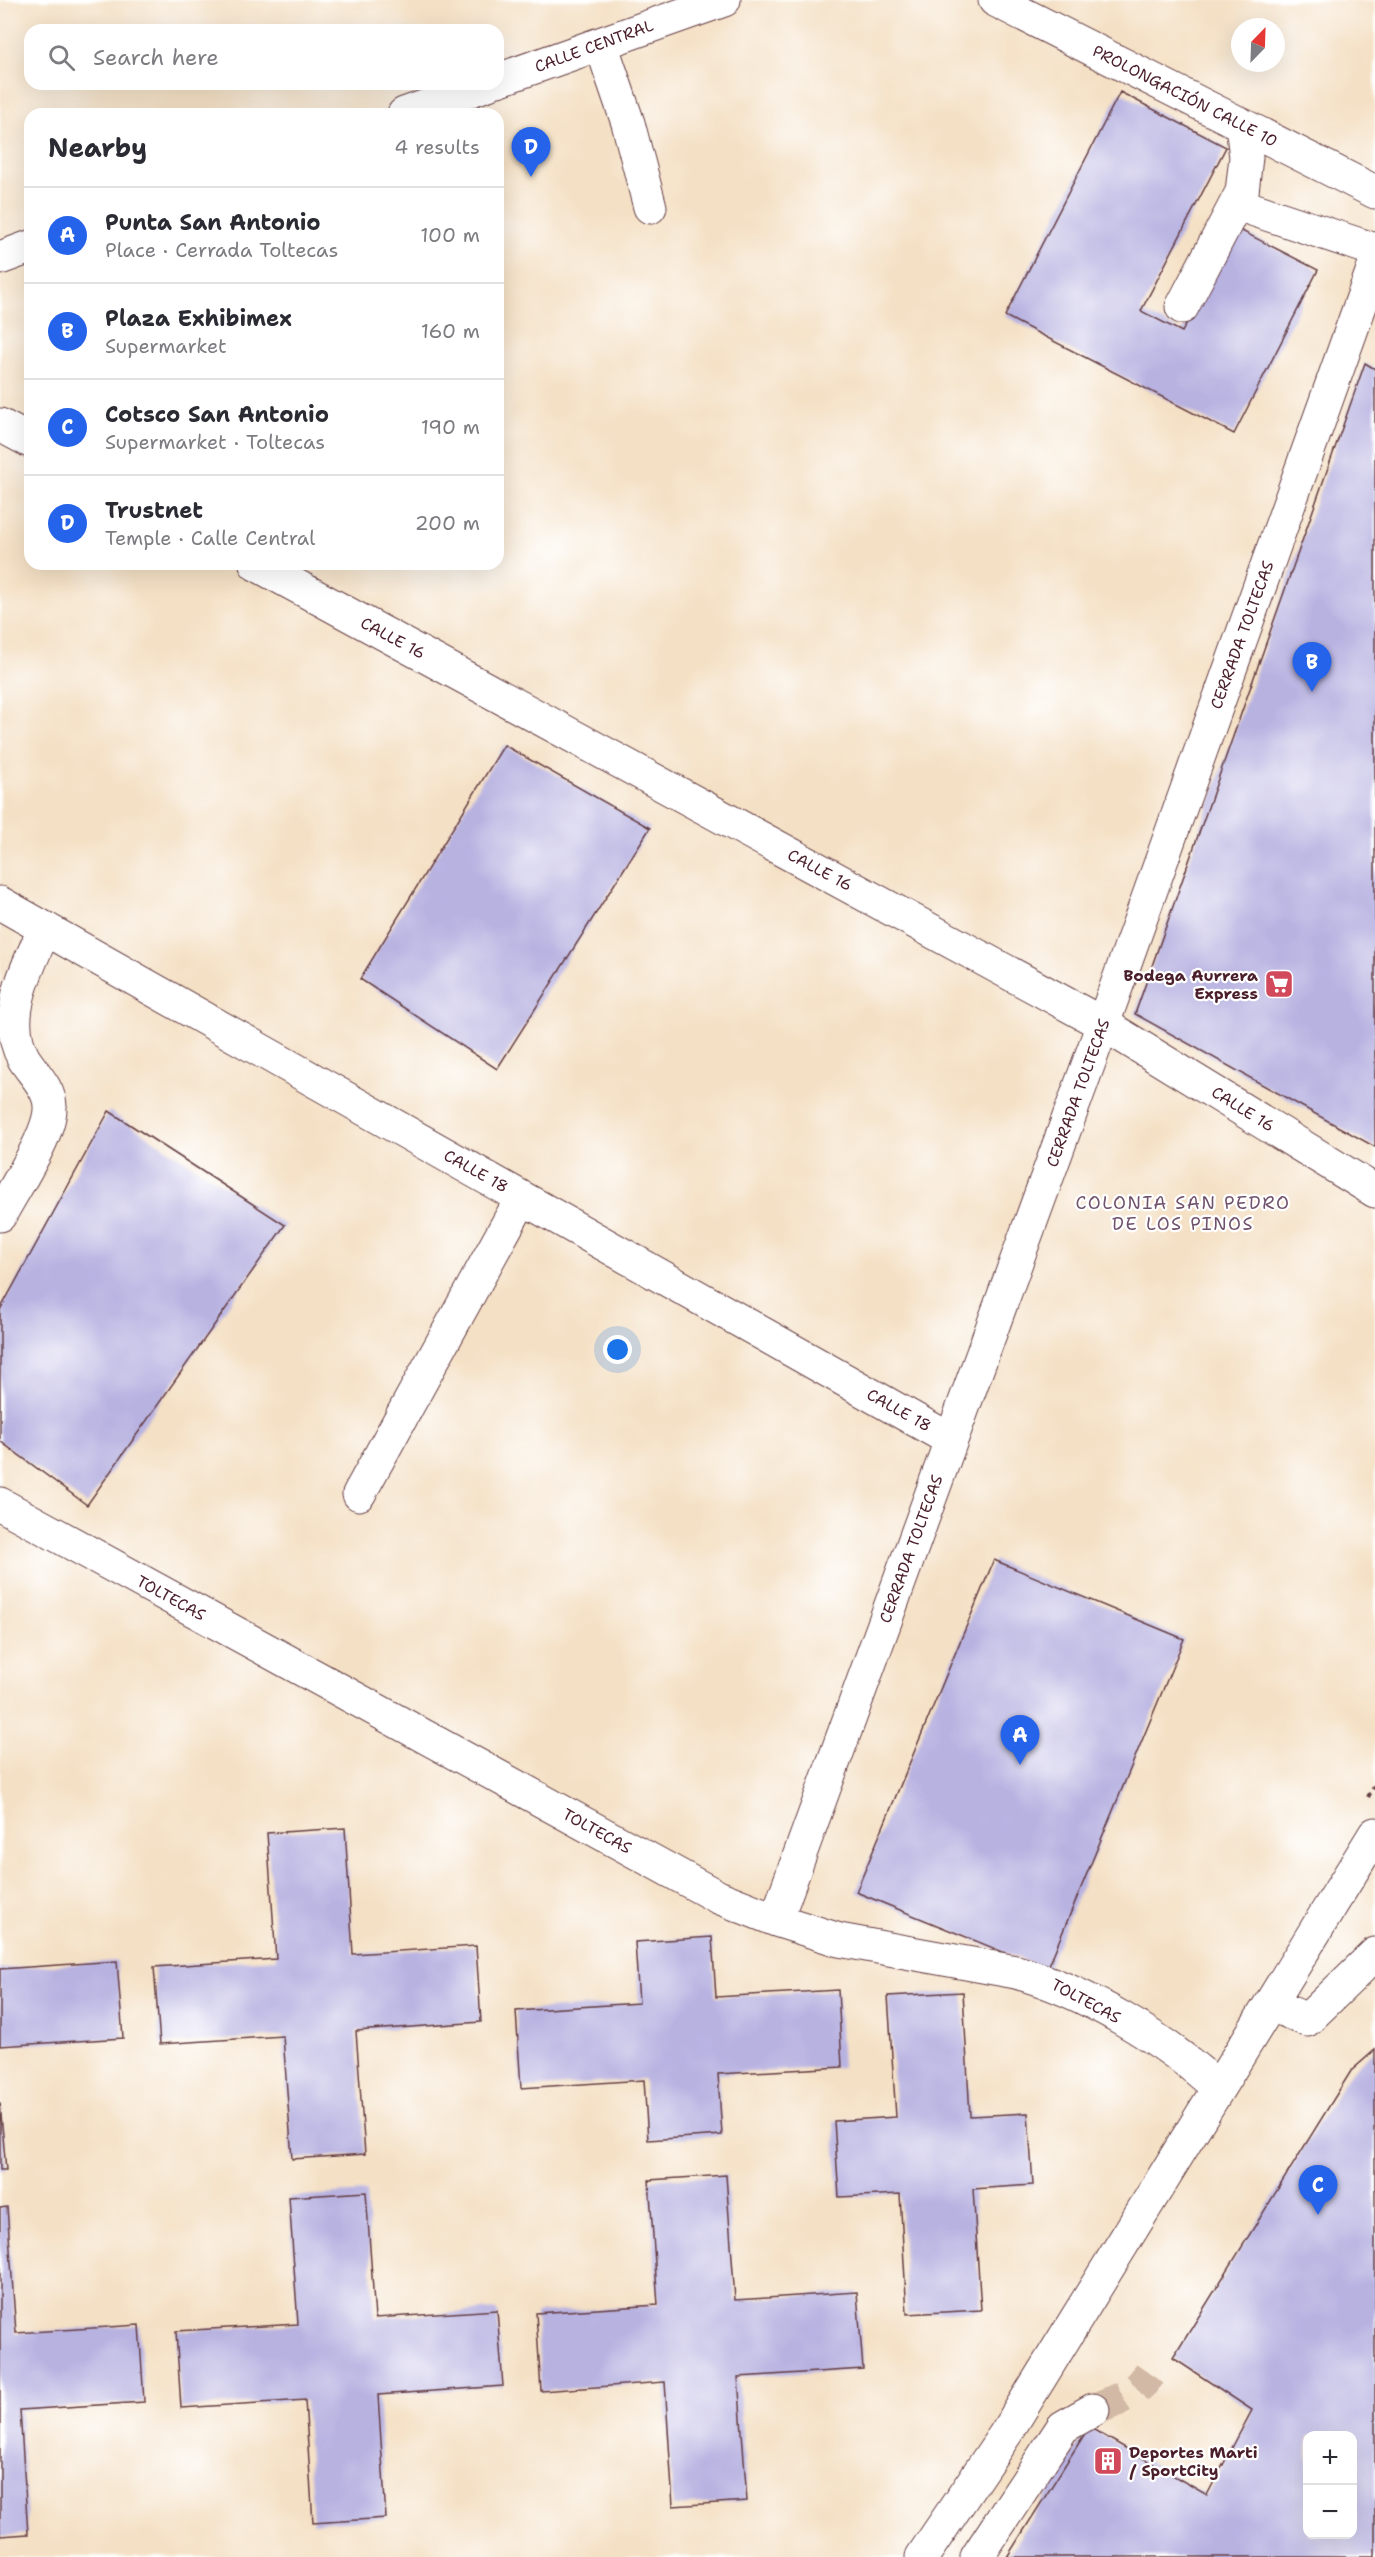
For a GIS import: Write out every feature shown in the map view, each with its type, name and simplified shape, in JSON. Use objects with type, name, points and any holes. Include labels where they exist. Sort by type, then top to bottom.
[{"type":"street","name":"CALLE CENTRAL","points":[[504,78],[724,0]]},
{"type":"street","name":"PROLONGACIÓN CALLE 10","points":[[994,0],[1375,192]]},
{"type":"street","points":[[601,44],[628,123],[650,207]]},
{"type":"street","points":[[421,108],[471,90]]},
{"type":"street","points":[[1182,307],[1242,192],[1246,157],[1242,125]]},
{"type":"street","points":[[1237,204],[1375,250]]},
{"type":"street","points":[[0,258],[24,249]]},
{"type":"street","name":"CERRADA TOLTECAS","points":[[776,1920],[1104,1024],[1375,264]]},
{"type":"street","points":[[0,425],[24,438]]},
{"type":"street","name":"CALLE 16","points":[[267,570],[1104,1024],[1375,1191]]},
{"type":"street","name":"CALLE 18","points":[[0,903],[951,1440]]},
{"type":"street","points":[[0,1215],[45,1132],[50,1106],[38,1077],[23,1057],[15,1032],[16,993],[45,928]]},
{"type":"street","points":[[359,1494],[522,1198]]},
{"type":"street","name":"TOLTECAS","points":[[0,1504],[718,1897],[776,1920],[838,1940],[1044,1979],[1127,2011],[1218,2088]]},
{"type":"street","points":[[922,2557],[1006,2433],[1375,1834]]},
{"type":"street","points":[[1270,2004],[1307,2020],[1375,1954]]},
{"type":"street","points":[[977,2557],[1063,2427],[1093,2410]]},
{"type":"building","points":[[1120,92],[1226,147],[1141,311],[1182,332],[1236,228],[1318,270],[1234,434],[1005,316]]},
{"type":"building","points":[[1365,363],[1375,369],[1375,1147],[1135,1014]]},
{"type":"building","points":[[504,745],[650,828],[497,1069],[360,979]]},
{"type":"building","points":[[109,1111],[285,1225],[87,1505],[0,1441],[0,1310]]},
{"type":"building","points":[[994,1560],[1184,1639],[1047,1970],[856,1892]]},
{"type":"building","points":[[345,1828],[353,1954],[476,1946],[481,2022],[356,2031],[365,2154],[292,2159],[283,2036],[160,2044],[154,1967],[276,1959],[267,1833]]},
{"type":"building","points":[[712,1937],[716,1997],[838,1990],[842,2067],[718,2074],[722,2135],[648,2140],[644,2080],[521,2088],[516,2011],[639,2003],[635,1942]]},
{"type":"building","points":[[117,1961],[123,2038],[0,2046],[0,1969]]},
{"type":"building","points":[[963,1992],[970,2116],[1028,2113],[1033,2185],[973,2189],[981,2310],[907,2314],[900,2194],[839,2197],[834,2121],[896,2117],[888,1996]]},
{"type":"building","points":[[1375,2050],[1375,2557],[1007,2557],[1089,2427],[1207,2495],[1252,2410],[1173,2358],[1351,2071]]},
{"type":"building","points":[[0,2103],[6,2170],[0,2170]]},
{"type":"building","points":[[726,2175],[735,2300],[857,2292],[863,2369],[738,2377],[747,2501],[673,2506],[665,2382],[541,2391],[536,2313],[658,2305],[649,2180]]},
{"type":"building","points":[[366,2192],[375,2318],[497,2310],[503,2386],[378,2395],[386,2518],[313,2523],[305,2400],[181,2408],[176,2331],[298,2324],[289,2197]]},
{"type":"building","points":[[7,2207],[16,2333],[139,2325],[144,2402],[20,2410],[28,2534],[0,2536],[0,2208]]},
{"type":"tunnel","points":[[1093,2410],[1131,2392],[1150,2374]]},
{"type":"place","name":"Trustnet","points":[[531,177]]},
{"type":"place","name":"Plaza Exhibimex","points":[[1312,692]]},
{"type":"place","name":"Bodega Aurrera Express","points":[[1279,984]]},
{"type":"place","name":"Punta San Antonio","points":[[1020,1765]]},
{"type":"place","name":"Cotsco San Antonio","points":[[1318,2215]]},
{"type":"place","name":"Deportes Marti / SportCity","points":[[1108,2461]]},
{"type":"district","name":"COLONIA SAN PEDRO DE LOS PINOS","points":[[1183,1213]]}]
